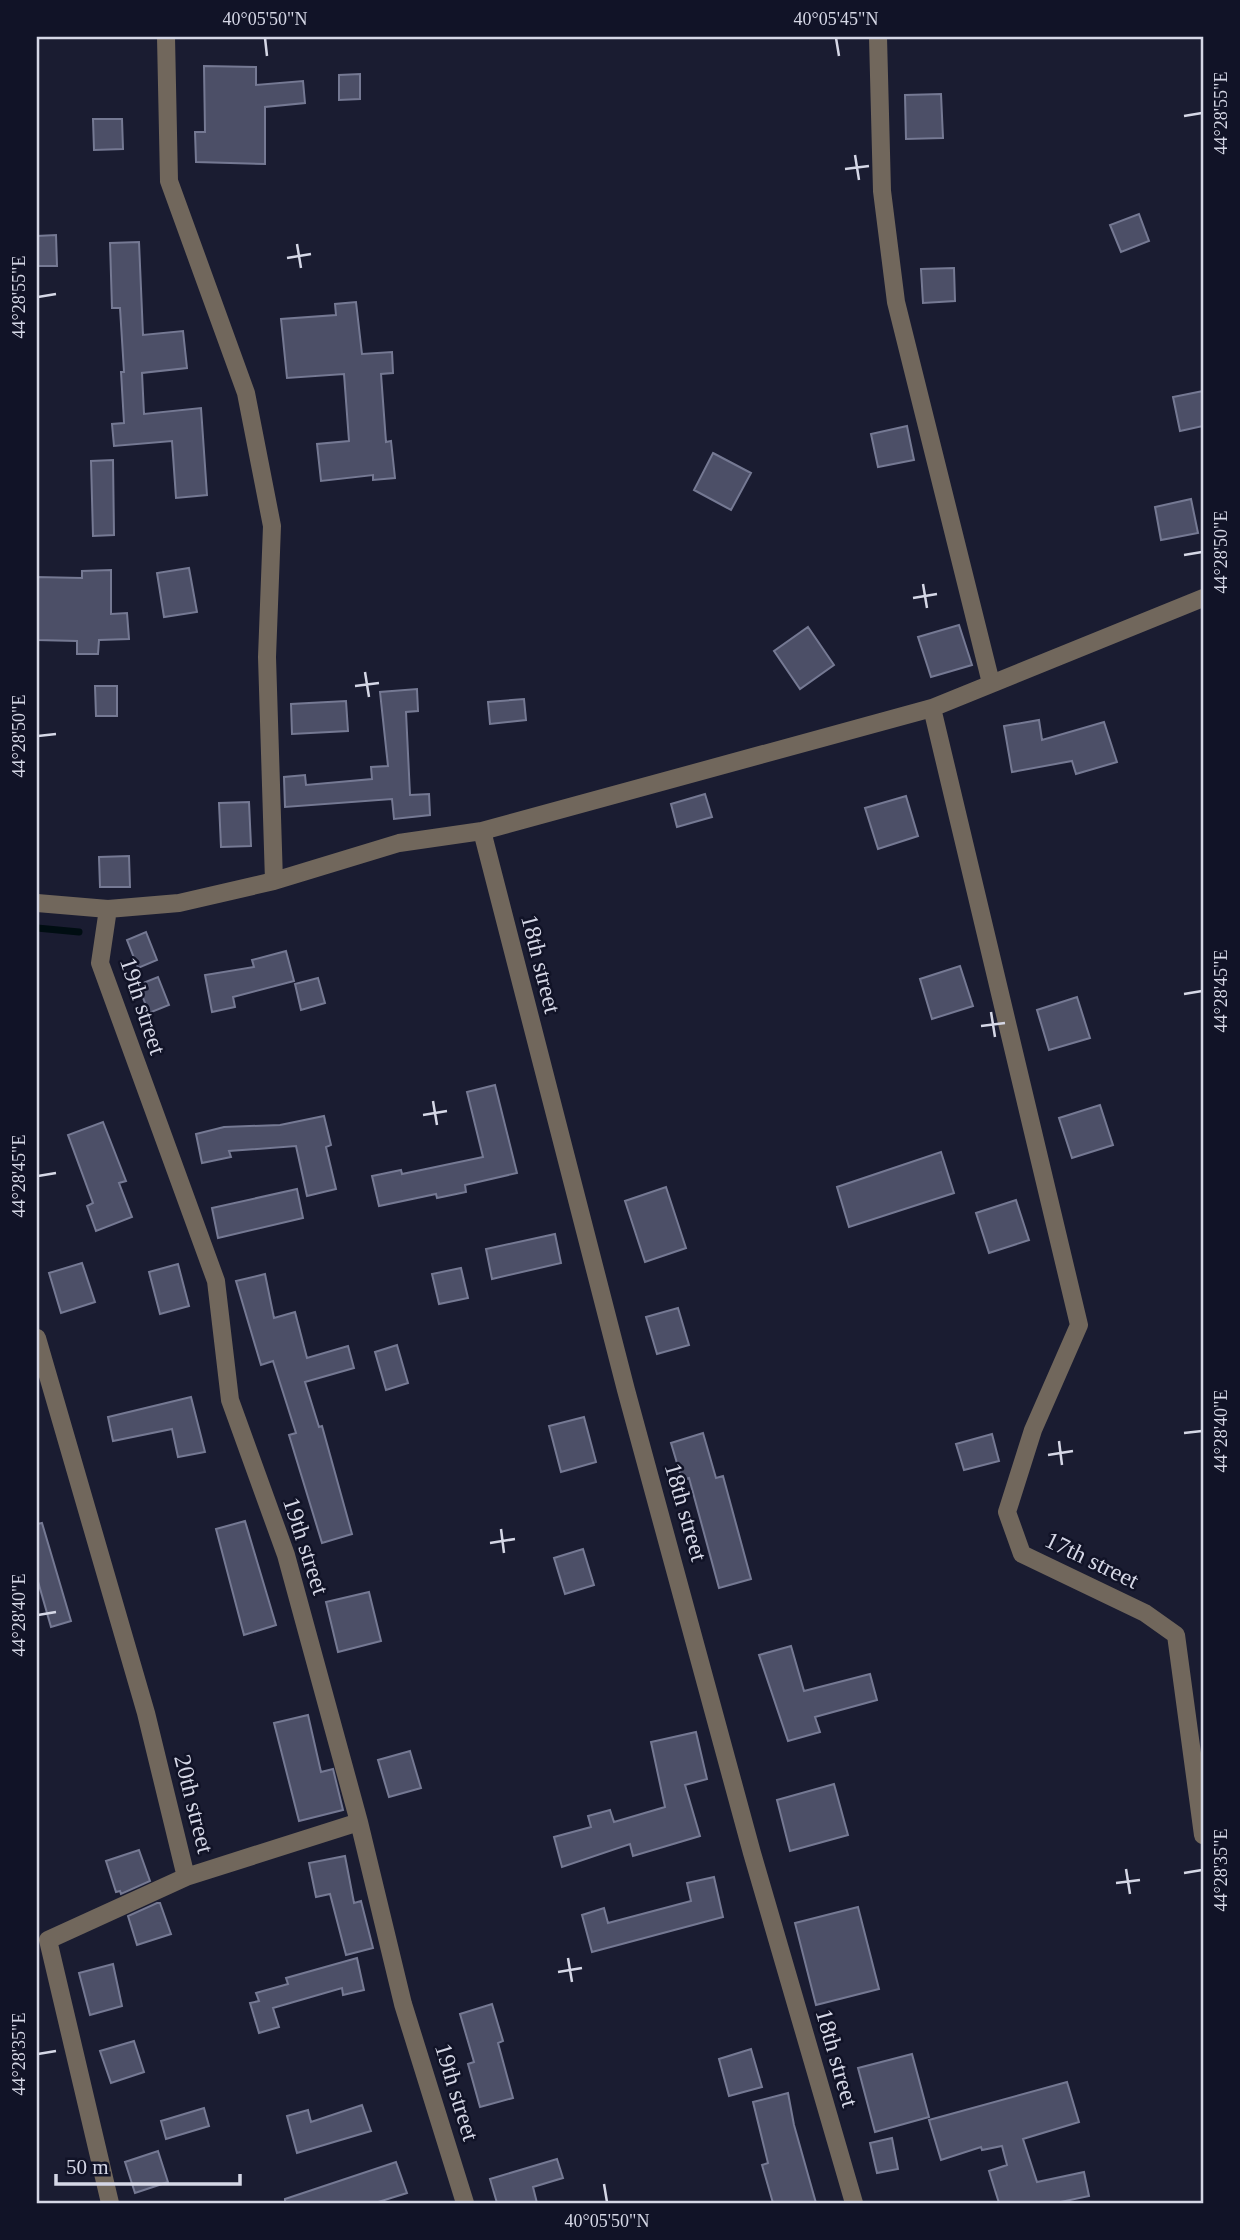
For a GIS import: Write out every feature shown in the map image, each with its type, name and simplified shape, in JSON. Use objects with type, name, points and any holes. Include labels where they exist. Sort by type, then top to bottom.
[{"type":"street","points":[[166,37],[169,181],[246,393],[272,526],[268,657],[274,881]]},
{"type":"street","points":[[878,37],[882,191],[896,302],[991,683]]},
{"type":"street","points":[[37,903],[108,909],[179,903],[274,881],[399,843],[482,831],[932,708],[1203,598]]},
{"type":"street","name":"17th street","points":[[932,708],[1079,1325],[1033,1430],[1007,1512],[1022,1554],[1145,1613],[1176,1635],[1203,1835]]},
{"type":"street","name":"18th street","points":[[482,831],[626,1390],[698,1646],[752,1853],[855,2203]]},
{"type":"street","name":"19th street","points":[[108,909],[100,963],[216,1281],[230,1400],[286,1555],[359,1822],[403,2004],[465,2203]]},
{"type":"street","name":"20th street","points":[[37,1338],[146,1713],[186,1877],[48,1940],[110,2203]]},
{"type":"street","points":[[186,1877],[359,1822]]},
{"type":"building","points":[[204,66],[256,67],[256,85],[303,81],[305,103],[265,107],[265,164],[196,162],[195,132],[205,132]]},
{"type":"building","points":[[360,74],[360,99],[339,100],[339,75]]},
{"type":"building","points":[[941,94],[943,138],[906,139],[905,95]]},
{"type":"building","points":[[93,119],[122,119],[123,149],[94,150]]},
{"type":"building","points":[[1139,214],[1149,241],[1121,252],[1110,225]]},
{"type":"building","points":[[56,235],[57,266],[37,266],[37,236]]},
{"type":"building","points":[[139,242],[143,335],[183,331],[187,368],[142,373],[144,414],[201,408],[207,495],[176,498],[172,441],[114,446],[112,424],[124,423],[121,372],[124,372],[120,308],[112,308],[110,243]]},
{"type":"building","points":[[954,268],[955,301],[923,303],[921,269]]},
{"type":"building","points":[[356,302],[362,354],[392,352],[393,373],[381,374],[386,442],[391,441],[395,478],[373,480],[373,475],[321,481],[317,444],[349,441],[344,374],[287,378],[281,319],[336,315],[335,304]]},
{"type":"building","points":[[1203,391],[1203,426],[1180,431],[1173,397]]},
{"type":"building","points":[[907,426],[914,460],[878,467],[871,434]]},
{"type":"building","points":[[713,453],[751,473],[731,510],[694,490]]},
{"type":"building","points":[[113,460],[114,535],[93,536],[91,461]]},
{"type":"building","points":[[1191,499],[1198,533],[1161,540],[1155,507]]},
{"type":"building","points":[[189,568],[197,612],[164,617],[157,573]]},
{"type":"building","points":[[111,570],[111,614],[127,613],[129,639],[99,640],[98,654],[77,654],[77,641],[37,640],[37,577],[82,578],[82,571]]},
{"type":"building","points":[[959,625],[972,665],[931,677],[918,637]]},
{"type":"building","points":[[808,627],[834,665],[800,689],[774,651]]},
{"type":"building","points":[[95,686],[117,686],[117,716],[96,716]]},
{"type":"building","points":[[417,689],[418,711],[406,712],[410,795],[429,794],[430,815],[394,819],[392,799],[285,807],[284,777],[305,775],[306,785],[372,779],[371,767],[388,766],[380,692]]},
{"type":"building","points":[[524,699],[526,720],[490,724],[488,702]]},
{"type":"building","points":[[346,701],[348,731],[292,734],[291,704]]},
{"type":"building","points":[[1039,720],[1042,740],[1104,722],[1117,762],[1076,774],[1072,761],[1012,772],[1004,726]]},
{"type":"building","points":[[705,794],[712,817],[677,827],[671,804]]},
{"type":"building","points":[[906,796],[918,836],[878,849],[865,808]]},
{"type":"building","points":[[249,802],[251,846],[221,847],[219,803]]},
{"type":"building","points":[[129,856],[130,887],[100,887],[99,857]]},
{"type":"building","points":[[146,932],[157,960],[138,968],[127,940]]},
{"type":"building","points":[[286,951],[294,981],[233,997],[235,1007],[212,1012],[205,975],[254,967],[252,960]]},
{"type":"building","points":[[960,966],[973,1006],[932,1019],[920,979]]},
{"type":"building","points":[[158,977],[169,1005],[149,1013],[138,985]]},
{"type":"building","points":[[318,978],[325,1003],[301,1010],[295,984]]},
{"type":"building","points":[[1077,997],[1090,1038],[1049,1050],[1037,1010]]},
{"type":"building","points":[[495,1085],[517,1173],[465,1185],[466,1192],[437,1198],[436,1194],[379,1206],[372,1176],[401,1170],[402,1174],[483,1157],[467,1092]]},
{"type":"building","points":[[1100,1105],[1113,1145],[1072,1158],[1059,1118]]},
{"type":"building","points":[[324,1116],[331,1145],[326,1147],[336,1189],[307,1196],[296,1146],[229,1151],[231,1157],[202,1163],[196,1134],[224,1127],[280,1125]]},
{"type":"building","points":[[103,1122],[126,1181],[119,1183],[132,1217],[96,1231],[87,1206],[93,1203],[68,1135]]},
{"type":"building","points":[[941,1152],[954,1193],[849,1227],[837,1187]]},
{"type":"building","points":[[666,1187],[686,1248],[645,1262],[625,1201]]},
{"type":"building","points":[[297,1189],[303,1218],[218,1238],[212,1208]]},
{"type":"building","points":[[1016,1200],[1029,1240],[989,1253],[976,1213]]},
{"type":"building","points":[[555,1234],[561,1263],[492,1279],[486,1249]]},
{"type":"building","points":[[82,1263],[95,1302],[61,1313],[49,1273]]},
{"type":"building","points":[[178,1264],[189,1306],[160,1314],[149,1272]]},
{"type":"building","points":[[461,1268],[468,1298],[439,1304],[432,1274]]},
{"type":"building","points":[[265,1274],[274,1318],[295,1312],[307,1358],[348,1346],[354,1368],[305,1382],[319,1427],[322,1426],[352,1534],[322,1543],[289,1435],[296,1433],[273,1361],[261,1365],[236,1281]]},
{"type":"building","points":[[678,1308],[689,1345],[657,1354],[646,1317]]},
{"type":"building","points":[[397,1345],[408,1383],[386,1390],[375,1352]]},
{"type":"building","points":[[191,1397],[205,1452],[178,1457],[172,1429],[113,1441],[108,1417]]},
{"type":"building","points":[[584,1417],[596,1462],[561,1472],[549,1426]]},
{"type":"building","points":[[703,1433],[716,1478],[723,1476],[751,1579],[719,1588],[689,1478],[682,1480],[671,1443]]},
{"type":"building","points":[[992,1434],[999,1461],[964,1470],[956,1444]]},
{"type":"building","points":[[245,1521],[276,1625],[244,1635],[216,1529]]},
{"type":"building","points":[[42,1523],[71,1621],[51,1627],[37,1578],[37,1524]]},
{"type":"building","points":[[583,1549],[594,1585],[565,1594],[554,1558]]},
{"type":"building","points":[[369,1592],[381,1641],[338,1652],[326,1602]]},
{"type":"building","points":[[791,1646],[804,1691],[870,1674],[877,1700],[815,1717],[820,1732],[788,1741],[759,1655]]},
{"type":"building","points":[[308,1715],[321,1772],[333,1769],[343,1810],[299,1821],[274,1723]]},
{"type":"building","points":[[696,1732],[707,1779],[685,1785],[700,1836],[633,1856],[630,1844],[562,1867],[554,1837],[591,1827],[588,1816],[610,1810],[614,1822],[665,1807],[651,1742]]},
{"type":"building","points":[[410,1751],[421,1788],[389,1797],[378,1760]]},
{"type":"building","points":[[834,1784],[848,1835],[790,1851],[777,1800]]},
{"type":"building","points":[[139,1850],[150,1881],[121,1894],[120,1891],[116,1892],[106,1861]]},
{"type":"building","points":[[345,1856],[354,1903],[361,1901],[373,1948],[346,1955],[330,1894],[316,1897],[309,1863]]},
{"type":"building","points":[[714,1877],[723,1917],[592,1952],[582,1915],[604,1908],[608,1923],[691,1901],[687,1883]]},
{"type":"building","points":[[160,1903],[171,1934],[137,1945],[128,1916]]},
{"type":"building","points":[[858,1907],[879,1989],[816,2005],[795,1923]]},
{"type":"building","points":[[357,1958],[364,1990],[343,1995],[342,1988],[273,2008],[279,2027],[259,2033],[250,2003],[259,2001],[256,1993],[288,1984],[286,1978]]},
{"type":"building","points":[[113,1964],[122,2006],[90,2015],[79,1973]]},
{"type":"building","points":[[492,2004],[503,2041],[498,2043],[513,2098],[480,2107],[468,2064],[474,2062],[460,2014]]},
{"type":"building","points":[[134,2041],[144,2072],[111,2083],[100,2051]]},
{"type":"building","points":[[751,2049],[762,2087],[729,2096],[719,2059]]},
{"type":"building","points":[[912,2054],[929,2117],[875,2132],[858,2068]]},
{"type":"building","points":[[1067,2082],[1079,2122],[1023,2139],[1037,2182],[1084,2172],[1089,2196],[1056,2203],[999,2203],[989,2171],[1007,2165],[1002,2146],[982,2150],[981,2147],[941,2160],[929,2120]]},
{"type":"building","points":[[788,2093],[816,2203],[773,2203],[762,2165],[768,2163],[753,2102]]},
{"type":"building","points":[[362,2105],[371,2131],[297,2153],[287,2116],[308,2110],[311,2122]]},
{"type":"building","points":[[204,2108],[209,2126],[166,2139],[161,2121]]},
{"type":"building","points":[[892,2138],[898,2169],[877,2173],[870,2143]]},
{"type":"building","points":[[158,2151],[168,2182],[135,2193],[125,2162]]},
{"type":"building","points":[[557,2159],[563,2178],[533,2187],[537,2203],[497,2203],[490,2179]]},
{"type":"building","points":[[396,2162],[407,2193],[375,2203],[285,2203],[285,2199]]},
{"type":"waterway","points":[[37,928],[79,932]]}]
